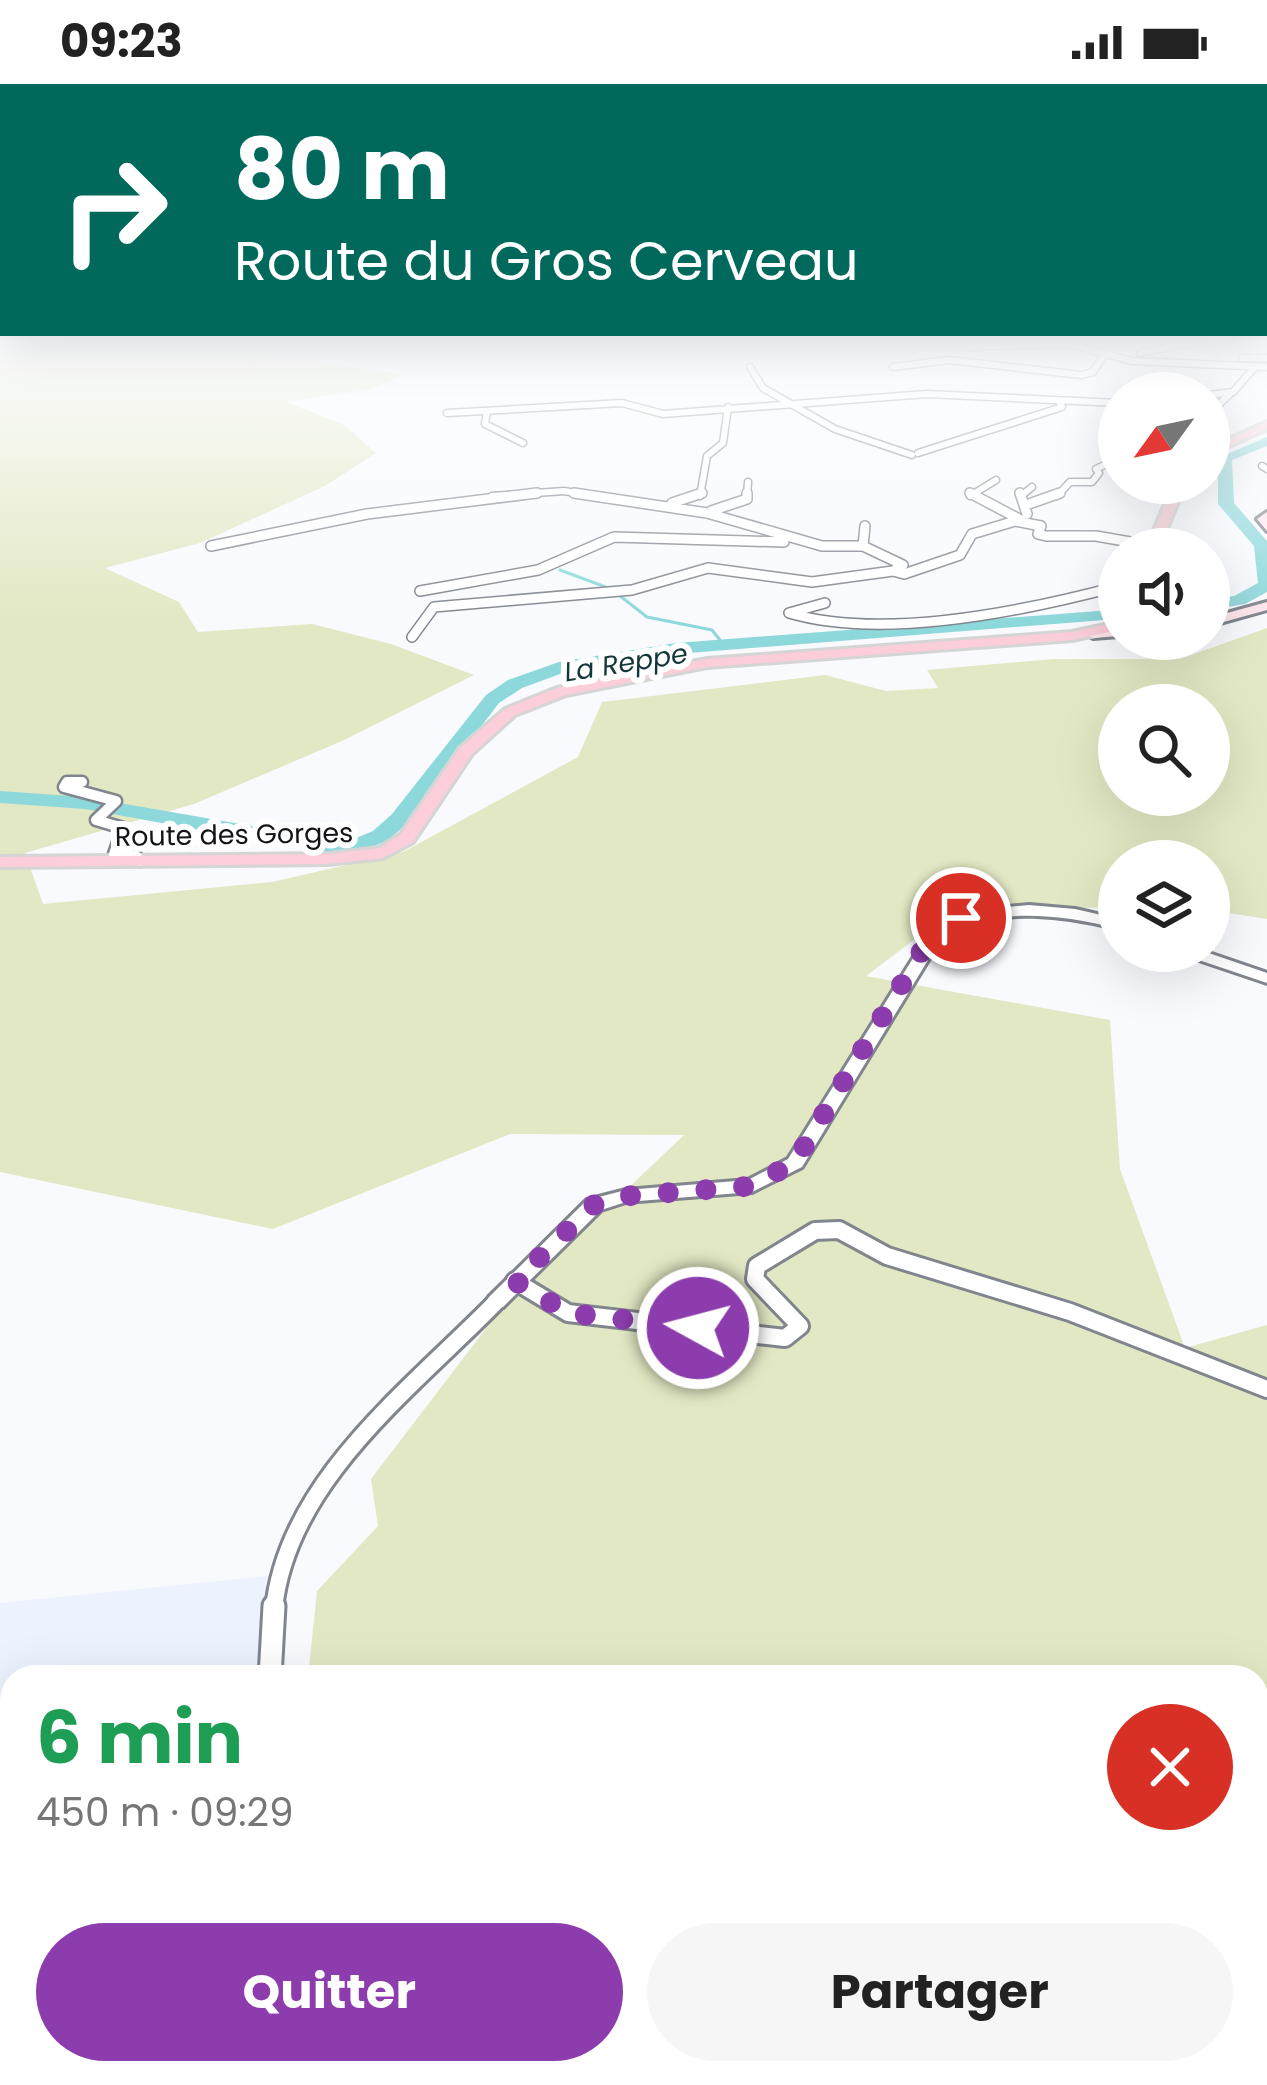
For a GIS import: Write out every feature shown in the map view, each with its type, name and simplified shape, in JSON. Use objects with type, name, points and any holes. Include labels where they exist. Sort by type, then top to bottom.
[{"type":"main road","points":[[1267,516],[1267,527]]},
{"type":"main road","points":[[1230,616],[1267,606]]},
{"type":"main road","name":"Route des Gorges","points":[[1043,638],[1098,627]]},
{"type":"main road","name":"Route des Gorges","points":[[0,862],[328,860],[393,849],[406,838],[466,751],[510,712],[584,686],[707,663],[1098,632]]},
{"type":"street","points":[[513,435],[523,443]]},
{"type":"street","points":[[665,505],[702,495],[707,456],[723,443],[724,435]]},
{"type":"street","points":[[855,435],[915,454],[982,435]]},
{"type":"street","points":[[974,448],[986,435]]},
{"type":"street","points":[[1026,505],[1054,498],[1070,482],[1092,482],[1098,474]]},
{"type":"street","points":[[996,480],[969,493],[970,497],[1041,526],[1038,534],[1098,536]]},
{"type":"street","points":[[706,513],[747,499],[748,482]]},
{"type":"street","points":[[1026,520],[1020,492],[1032,487]]},
{"type":"street","points":[[212,546],[348,518],[518,492],[564,491],[706,513],[841,548],[863,546],[908,574],[960,555],[972,534],[1026,520]]},
{"type":"street","points":[[863,546],[865,526]]},
{"type":"street","points":[[421,591],[538,570],[614,537],[795,539]]},
{"type":"street","points":[[412,637],[434,607],[632,590],[708,568],[812,582],[898,568]]},
{"type":"street","points":[[825,603],[789,613],[818,620],[870,622],[944,617],[1098,591]]},
{"type":"street","points":[[82,782],[67,782],[64,787],[116,801],[95,820],[125,833],[114,854],[136,856],[140,861]]},
{"type":"street","points":[[271,1665],[284,1553],[299,1519],[515,1281],[594,1205],[626,1196],[752,1186],[795,1162],[940,926],[991,912],[1029,910],[1098,921]]},
{"type":"street","points":[[1230,966],[1267,978]]},
{"type":"street","points":[[515,1281],[568,1313],[785,1338],[800,1326],[755,1279],[757,1266],[815,1232],[839,1230],[886,1256],[1070,1312],[1267,1389]]},
{"type":"shaded area","points":[[268,1576],[260,1665],[0,1665],[0,1603]]},
{"type":"green space","points":[[0,435],[356,435],[376,453],[325,486],[200,543],[105,568],[179,602],[198,632],[312,624],[391,644],[474,675],[342,741],[194,804],[25,853],[43,904],[272,882],[403,852],[578,757],[602,702],[825,675],[886,691],[938,688],[927,670],[1054,659],[1230,660],[1230,641],[1267,628],[1267,919],[1230,913],[1230,840],[1098,840],[1098,908],[952,911],[866,976],[1110,1020],[1120,1169],[1185,1348],[1267,1325],[1267,1665],[309,1665],[317,1591],[378,1526],[371,1479],[500,1310],[684,1135],[510,1134],[273,1229],[0,1172]]},
{"type":"waterway","name":"La Reppe","points":[[1230,602],[1267,585],[1262,545],[1226,504],[1225,458],[1267,441]]},
{"type":"waterway","points":[[560,570],[611,589]]},
{"type":"waterway","points":[[615,592],[647,617],[712,630],[723,644]]},
{"type":"waterway","name":"La Reppe","points":[[0,797],[113,807],[292,842],[360,844],[400,819],[472,720],[493,699],[540,674],[621,655],[676,649],[1098,616]]},
{"type":"route","points":[[698,1328],[568,1313],[515,1281],[594,1205],[626,1196],[752,1186],[774,1178],[795,1162],[812,1141],[932,934],[961,918]]}]
